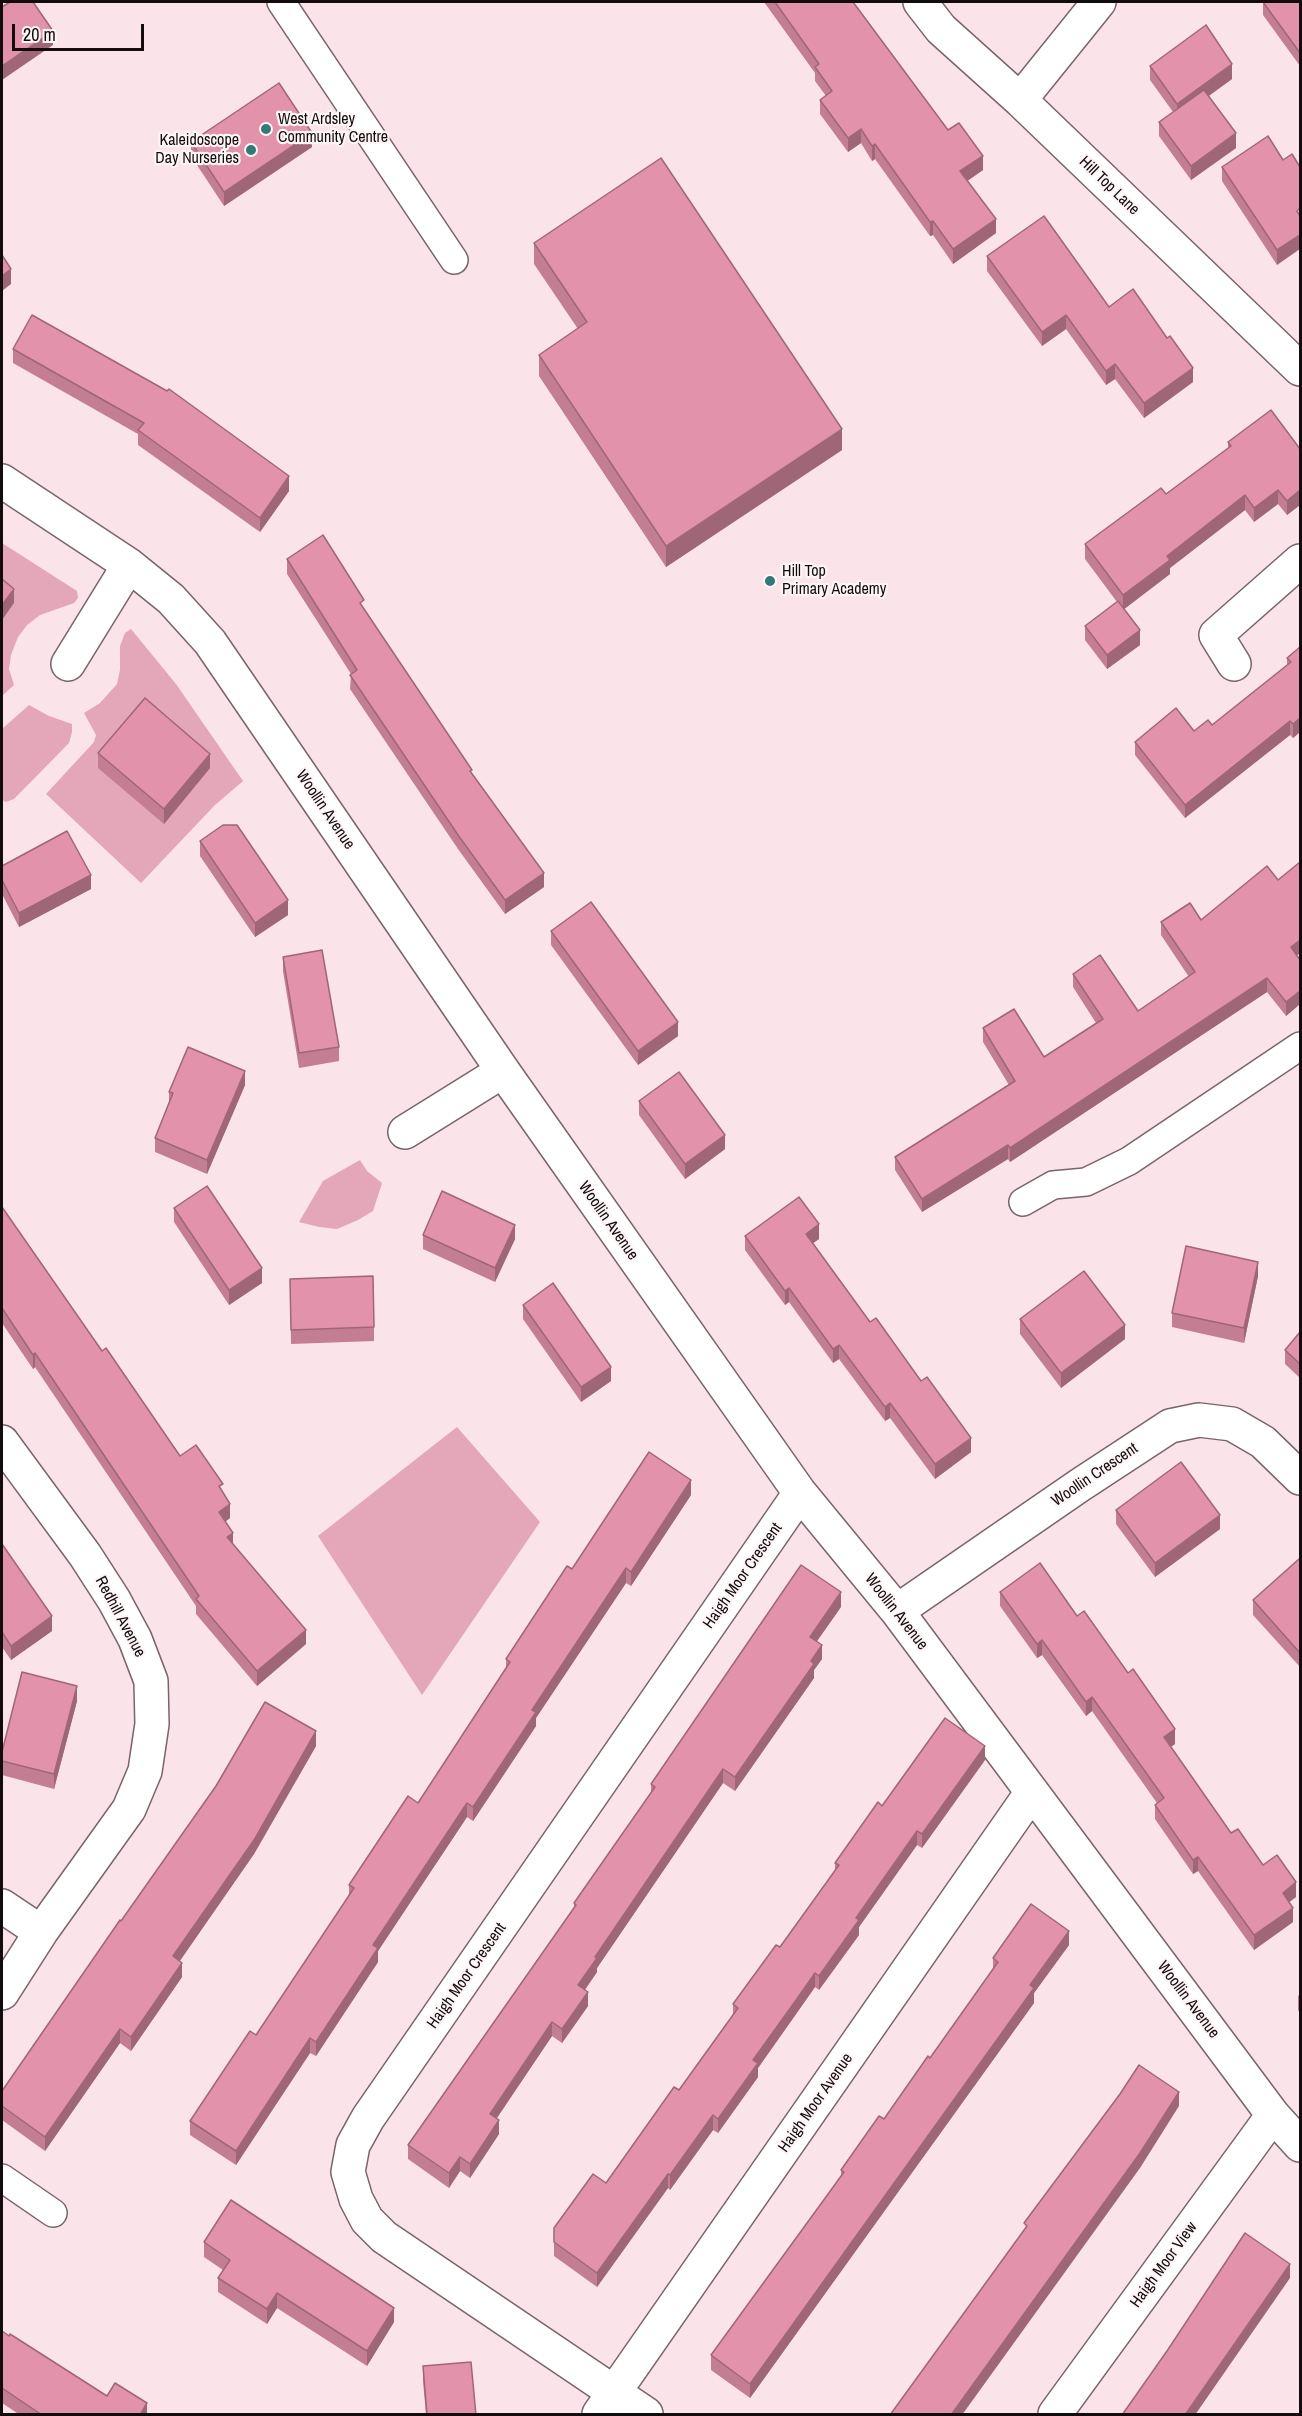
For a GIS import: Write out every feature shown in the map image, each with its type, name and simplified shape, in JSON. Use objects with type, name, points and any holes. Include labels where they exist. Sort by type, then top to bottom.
[{"type":"street","name":"Hill Top Lane","points":[[920,2],[941,29],[1020,100],[1300,369]]},
{"type":"street","points":[[1020,100],[1099,2]]},
{"type":"street","name":"Woollin Avenue","points":[[2,481],[129,565],[171,599],[210,642],[503,1071],[800,1493],[897,1611],[1273,2115],[1300,2145]]},
{"type":"street","points":[[1234,664],[1215,635],[1300,561]]},
{"type":"street","points":[[68,664],[129,565]]},
{"type":"street","points":[[405,1132],[503,1071]]},
{"type":"street","name":"Woollin Crescent","points":[[897,1611],[1170,1426],[1199,1420],[1232,1424],[1263,1442],[1300,1478]]},
{"type":"street","name":"Redhill Avenue","points":[[2,1442],[85,1555],[114,1600],[135,1639],[151,1681],[152,1724],[145,1771],[129,1809],[41,1932],[2,1993]]},
{"type":"street","name":"Haigh Moor Crescent","points":[[607,2404],[384,2237],[367,2220],[356,2199],[348,2172],[353,2145],[368,2118],[800,1493]]},
{"type":"street","name":"Haigh Moor Avenue","points":[[607,2404],[1032,1792]]},
{"type":"street","points":[[2,1906],[41,1932]]},
{"type":"street","name":"Haigh Moor View","points":[[1054,2415],[1273,2115]]},
{"type":"street","points":[[607,2404],[646,2415]]},
{"type":"lane","points":[[281,2],[454,260]]},
{"type":"lane","points":[[1023,1202],[1053,1185],[1086,1182],[1129,1161],[1300,1046]]},
{"type":"lane","points":[[2,2178],[53,2213]]},
{"type":"shaded area","points":[[2,543],[77,591],[78,598],[74,603],[40,615],[27,625],[18,637],[11,655],[9,669],[14,685],[2,696]]},
{"type":"shaded area","points":[[131,629],[176,684],[243,781],[215,805],[141,883],[46,794],[94,742],[96,735],[84,713],[100,703],[117,684],[120,670],[120,646],[125,633]]},
{"type":"shaded area","points":[[29,705],[49,716],[72,724],[72,732],[69,743],[14,799],[6,802],[2,800],[2,729]]},
{"type":"shaded area","points":[[360,1160],[367,1171],[382,1183],[373,1211],[337,1229],[299,1222],[323,1181]]},
{"type":"shaded area","points":[[457,1427],[540,1522],[422,1695],[318,1536]]},
{"type":"building","points":[[10,2],[33,2],[53,31],[2,66],[2,7]]},
{"type":"building","points":[[775,2],[853,2],[948,130],[959,123],[983,156],[960,171],[996,219],[953,249],[933,221],[930,222],[875,144],[872,146],[861,129],[848,138],[820,100],[832,91],[815,67],[819,64]]},
{"type":"building","points":[[1263,2],[1300,2],[1300,53]]},
{"type":"building","points":[[1206,25],[1232,64],[1177,104],[1150,66]]},
{"type":"building","name":"West Ardsley Community Centre","points":[[279,83],[312,133],[224,192],[191,142]]},
{"type":"building","points":[[1204,90],[1236,133],[1191,166],[1159,122]]},
{"type":"building","points":[[1268,136],[1283,160],[1292,154],[1300,167],[1300,208],[1297,211],[1300,216],[1300,235],[1277,250],[1222,167]]},
{"type":"building","points":[[661,158],[842,429],[666,546],[539,355],[587,322],[534,243]]},
{"type":"building","points":[[1044,216],[1109,307],[1133,289],[1167,338],[1170,336],[1193,368],[1144,403],[1115,364],[1106,371],[1066,315],[1042,332],[987,256]]},
{"type":"building","points":[[2,255],[11,269],[2,276]]},
{"type":"building","points":[[32,315],[167,391],[169,389],[289,476],[260,518],[138,430],[144,423],[13,349]]},
{"type":"building","points":[[1271,410],[1300,449],[1300,490],[1287,501],[1278,490],[1254,508],[1245,495],[1167,556],[1170,560],[1123,595],[1085,544],[1161,488],[1166,494],[1231,446],[1228,442]]},
{"type":"building","points":[[323,535],[364,600],[360,603],[472,770],[470,771],[544,873],[505,900],[458,835],[350,675],[357,670],[287,559]]},
{"type":"building","points":[[2,579],[14,589],[2,605]]},
{"type":"building","points":[[1118,601],[1140,630],[1107,655],[1085,626]]},
{"type":"building","points":[[1300,647],[1300,718],[1293,724],[1290,721],[1185,805],[1135,742],[1176,708],[1194,731],[1208,720],[1212,725],[1291,662],[1287,658]]},
{"type":"building","points":[[145,698],[210,754],[164,809],[98,753]]},
{"type":"building","points":[[223,825],[237,825],[288,900],[255,923],[200,841]]},
{"type":"building","points":[[67,831],[91,875],[19,913],[2,880],[2,866]]},
{"type":"building","points":[[1300,862],[1300,940],[1291,947],[1300,960],[1300,991],[1286,1002],[1267,978],[1010,1148],[1008,1145],[922,1199],[895,1157],[1015,1081],[983,1028],[1014,1009],[1044,1057],[1103,1019],[1073,974],[1100,955],[1138,1011],[1195,972],[1161,922],[1190,903],[1201,920],[1267,866],[1278,880]]},
{"type":"building","points":[[591,902],[678,1022],[638,1051],[551,931]]},
{"type":"building","points":[[322,950],[339,1047],[299,1053],[283,957]]},
{"type":"building","points":[[188,1047],[245,1071],[207,1160],[155,1138],[173,1093],[169,1092]]},
{"type":"building","points":[[679,1072],[725,1135],[685,1164],[639,1101]]},
{"type":"building","points":[[207,1186],[262,1268],[229,1290],[174,1208]]},
{"type":"building","points":[[442,1191],[515,1225],[495,1268],[423,1235]]},
{"type":"building","points":[[799,1197],[819,1224],[806,1234],[870,1322],[876,1318],[921,1381],[927,1377],[971,1438],[935,1464],[890,1403],[885,1407],[839,1345],[833,1349],[789,1288],[785,1291],[745,1236]]},
{"type":"building","points":[[2,1207],[102,1351],[106,1348],[180,1456],[196,1445],[223,1484],[219,1486],[230,1504],[219,1512],[233,1533],[227,1537],[306,1630],[257,1671],[196,1599],[199,1596],[35,1353],[33,1355],[2,1308]]},
{"type":"building","points":[[1186,1246],[1258,1262],[1244,1328],[1172,1313]]},
{"type":"building","points":[[1084,1271],[1125,1325],[1061,1373],[1020,1319]]},
{"type":"building","points":[[373,1276],[374,1327],[291,1330],[290,1279]]},
{"type":"building","points":[[553,1283],[611,1367],[581,1387],[523,1305]]},
{"type":"building","points":[[1300,1332],[1300,1364],[1285,1350]]},
{"type":"building","points":[[649,1452],[691,1480],[631,1572],[626,1568],[532,1710],[536,1712],[473,1807],[467,1803],[373,1945],[378,1948],[316,2042],[310,2038],[236,2151],[190,2121],[250,2031],[256,2035],[354,1888],[349,1885],[408,1796],[418,1803],[510,1662],[506,1659],[567,1566],[572,1569]]},
{"type":"building","points":[[1181,1462],[1220,1515],[1155,1563],[1116,1510]]},
{"type":"building","points":[[2,1544],[52,1616],[11,1646],[2,1632]]},
{"type":"building","points":[[1299,1559],[1300,1561],[1300,1653],[1253,1600]]},
{"type":"building","points":[[1040,1563],[1077,1616],[1084,1611],[1128,1673],[1133,1669],[1175,1729],[1164,1737],[1231,1833],[1238,1829],[1263,1865],[1277,1855],[1296,1882],[1283,1893],[1293,1908],[1254,1935],[1198,1857],[1193,1860],[1155,1805],[1164,1798],[1092,1697],[1086,1702],[1042,1640],[1037,1644],[1000,1592]]},
{"type":"building","points":[[801,1565],[841,1592],[810,1637],[822,1645],[811,1661],[814,1664],[735,1777],[723,1769],[578,1985],[588,1992],[562,2029],[552,2022],[490,2114],[499,2120],[470,2164],[460,2157],[449,2173],[408,2145],[576,1905],[574,1903],[655,1787],[651,1784]]},
{"type":"building","points":[[22,1672],[77,1686],[54,1774],[2,1761],[2,1752]]},
{"type":"building","points":[[265,1702],[316,1731],[254,1840],[173,1956],[182,1963],[131,2037],[120,2029],[45,2137],[2,2106],[2,2091],[216,1786]]},
{"type":"building","points":[[945,1718],[985,1746],[922,1834],[917,1831],[856,1918],[859,1920],[819,1976],[815,1973],[753,2060],[758,2063],[718,2119],[713,2115],[597,2273],[554,2242],[554,2228],[593,2174],[606,2183],[674,2087],[679,2090],[738,2008],[733,2004],[776,1945],[780,1947],[839,1865],[835,1863],[878,1802],[882,1806]]},
{"type":"building","points":[[1031,1904],[1069,1931],[1030,1985],[1034,1988],[750,2384],[711,2355],[844,2172],[841,2170],[879,2116],[884,2119],[928,2056],[930,2058],[998,1962],[993,1958]]},
{"type":"building","points":[[1139,2065],[1179,2092],[1140,2153],[951,2415],[890,2415],[1027,2226],[1024,2223]]},
{"type":"building","points":[[231,2200],[394,2308],[367,2351],[277,2293],[267,2309],[218,2278],[230,2260],[204,2242]]},
{"type":"building","points":[[1245,2233],[1290,2264],[1185,2415],[1122,2415],[1167,2351]]},
{"type":"building","points":[[2,2331],[107,2396],[115,2383],[147,2403],[140,2415],[42,2415],[2,2388]]},
{"type":"building","points":[[471,2362],[476,2415],[427,2415],[423,2366]]},
{"type":"place","name":"West Ardsley Community Centre","points":[[266,129]]},
{"type":"place","name":"Kaleidoscope Day Nurseries","points":[[251,150]]},
{"type":"place","name":"Hill Top Primary Academy","points":[[770,581]]}]
